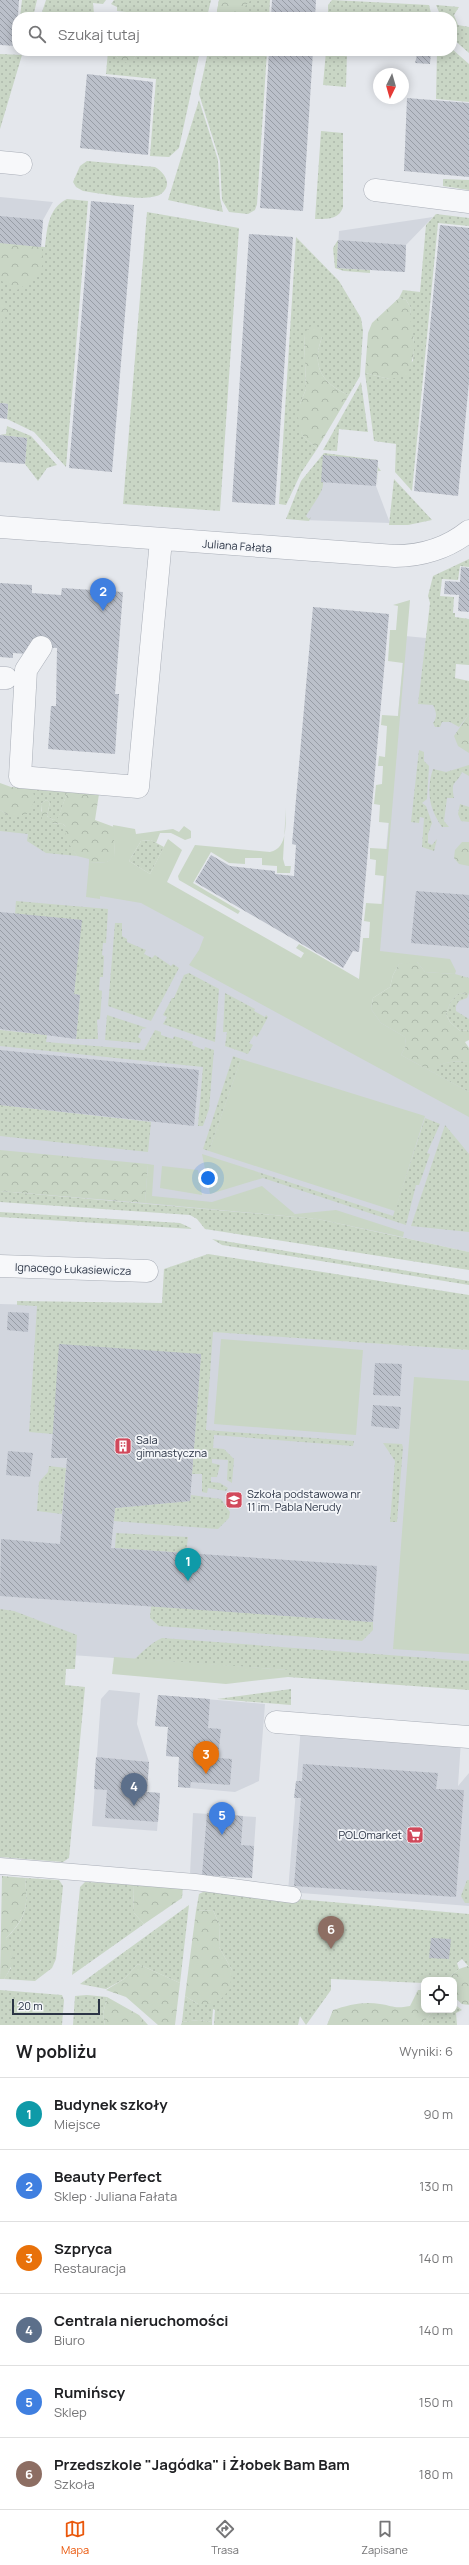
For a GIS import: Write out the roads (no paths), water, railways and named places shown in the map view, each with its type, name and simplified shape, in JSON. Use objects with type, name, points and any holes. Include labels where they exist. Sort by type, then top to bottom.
[{"type":"street","points":[[375,190],[469,202]]},
{"type":"street","name":"Juliana Fałata","points":[[0,527],[161,540],[404,556],[434,550],[469,532]]},
{"type":"street","points":[[41,647],[26,670],[20,777],[138,787],[161,540]]},
{"type":"street","name":"Ignacego Łukasiewicza","points":[[0,1266],[147,1271]]},
{"type":"street","points":[[276,1722],[469,1737]]},
{"type":"lane","points":[[0,1866],[195,1882],[293,1895]]},
{"type":"place","name":"Beauty Perfect","points":[[103,611]]},
{"type":"place","name":"Sala gimnastyczna","points":[[123,1446]]},
{"type":"place","name":"Szkoła podstawowa nr 11 im. Pabla Nerudy","points":[[234,1500]]},
{"type":"place","name":"Budynek szkoły","points":[[188,1581]]},
{"type":"place","name":"Szpryca","points":[[206,1774]]},
{"type":"place","name":"Centrala nieruchomości","points":[[134,1806]]},
{"type":"place","name":"Rumińscy","points":[[222,1835]]},
{"type":"place","name":"POLOmarket","points":[[415,1835]]},
{"type":"place","name":"Przedszkole \"Jagódka\" i Żłobek Bam Bam","points":[[331,1949]]}]
